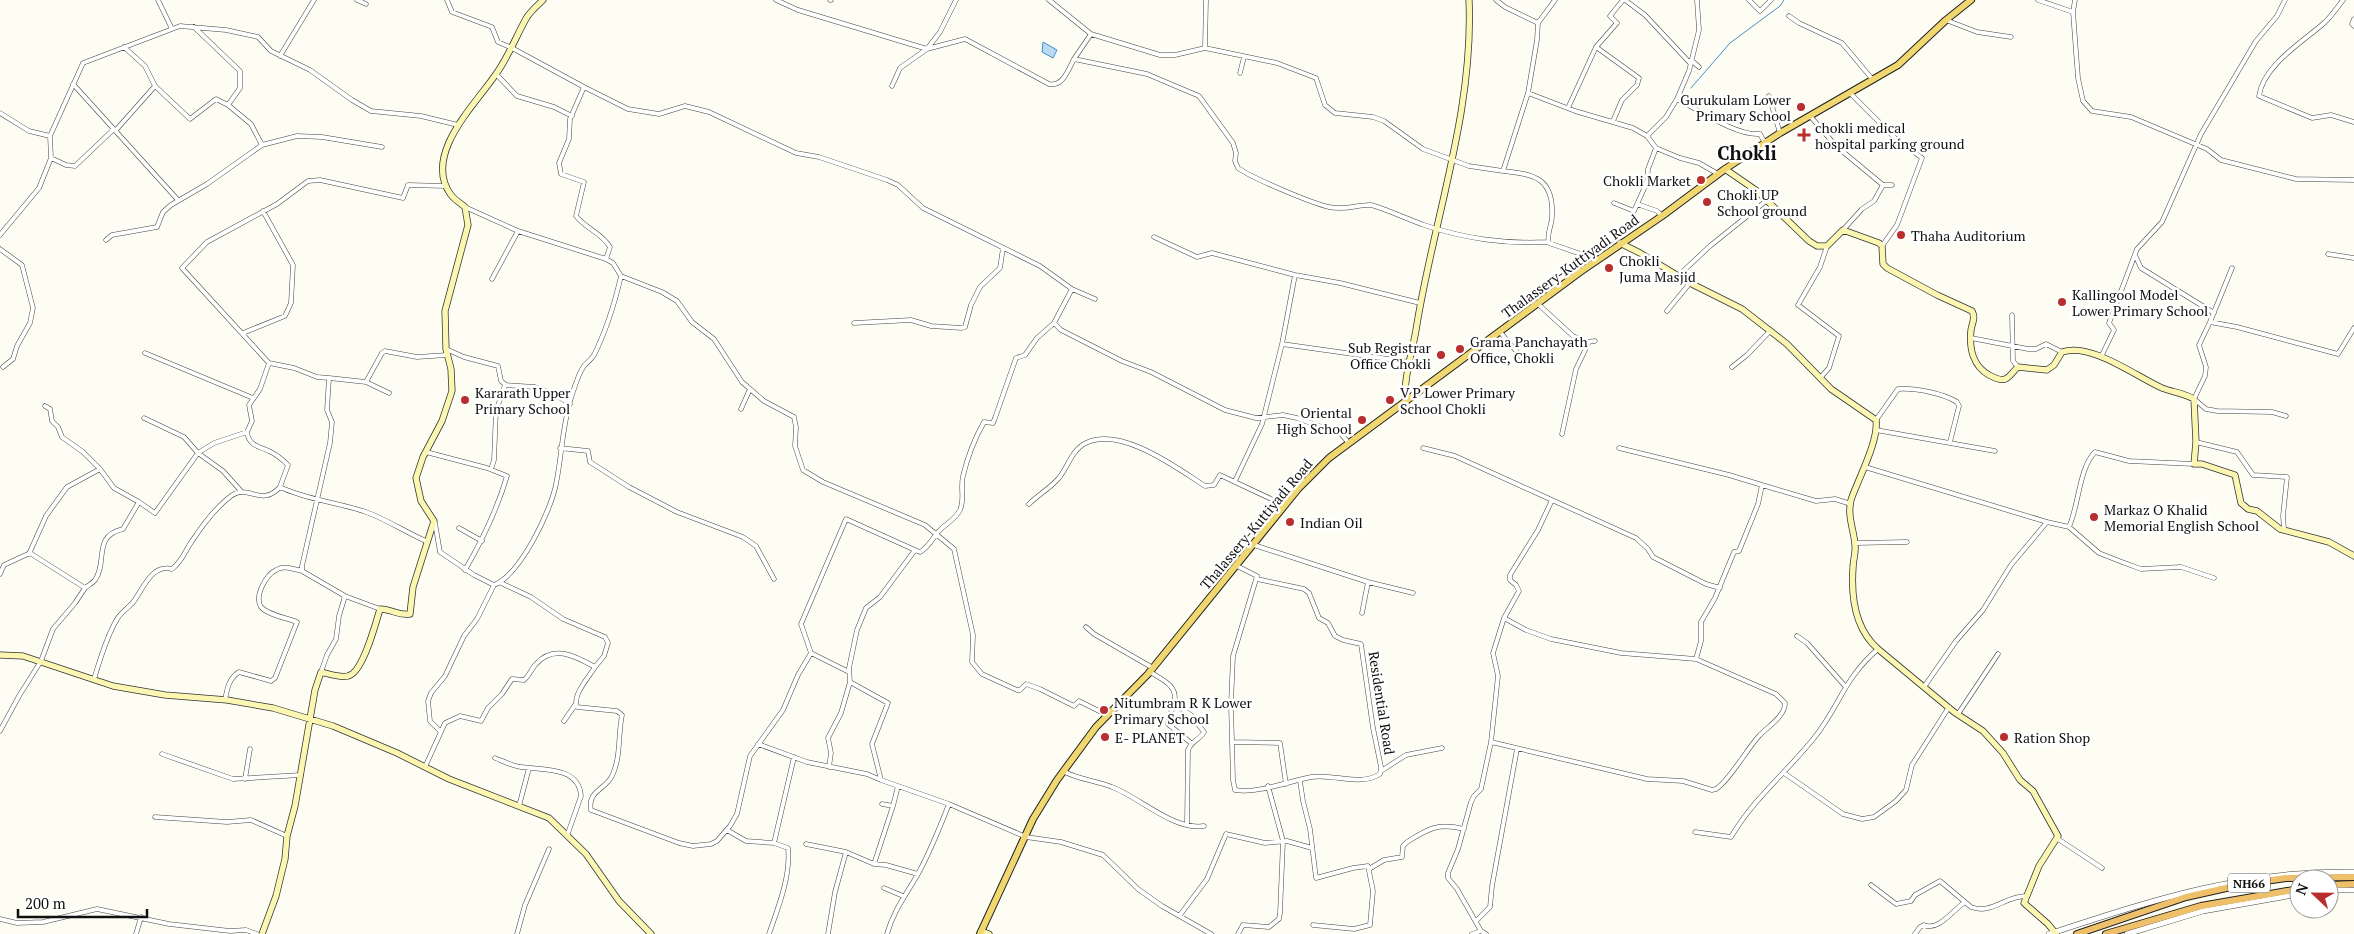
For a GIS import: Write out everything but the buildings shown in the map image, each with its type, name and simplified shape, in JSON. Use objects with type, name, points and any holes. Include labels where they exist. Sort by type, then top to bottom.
[{"type":"highway","name":"NH66","points":[[2077,934],[2186,898],[2244,884],[2286,878],[2354,877]]},
{"type":"highway","points":[[2339,885],[2354,884]]},
{"type":"highway","name":"NH66","points":[[2106,934],[2201,906],[2289,891]]},
{"type":"main road","points":[[262,934],[276,896],[286,858],[286,836],[295,806],[315,690],[321,672],[347,677],[352,674],[362,661],[380,609],[389,609],[402,616],[410,614],[413,587],[434,521],[421,501],[417,486],[418,471],[426,452],[434,440],[450,400],[452,382],[447,352],[446,311],[468,225],[465,207],[451,196],[444,181],[443,162],[451,137],[467,110],[496,74],[528,16],[543,0]]},
{"type":"main road","points":[[1406,402],[1420,303],[1452,159],[1467,64],[1469,0]]},
{"type":"main road","name":"Thalassery-Kuttiyadi Road","points":[[980,932],[1043,800],[1063,770],[1096,727],[1151,670],[1254,545],[1284,505],[1315,471],[1348,442],[1406,402],[1725,169],[1765,143],[1898,65],[1946,20],[1972,0]]},
{"type":"main road","points":[[1725,169],[1756,191],[1809,241],[1817,246],[1827,246],[1843,230],[1882,246],[1883,264],[1887,268],[1937,295],[1972,311],[1974,315],[1970,338],[1975,361],[1989,375],[2009,379],[2018,367],[2047,370],[2054,365],[2062,352],[2070,349],[2101,357],[2163,388],[2194,399],[2196,442],[2194,464],[2202,464],[2235,475],[2241,503],[2284,530],[2329,542],[2354,556]]},
{"type":"main road","points":[[1620,244],[1678,275],[1690,284],[1742,308],[1787,344],[1820,378],[1848,402],[1876,420],[1876,430],[1851,504],[1850,516],[1855,543],[1853,567],[1854,605],[1863,632],[1878,649],[1924,687],[1983,731],[2003,753],[2020,780],[2033,791],[2055,829],[2058,839],[2039,866],[2024,900],[2025,907],[2048,924],[2053,933]]},
{"type":"main road","points":[[0,655],[23,656],[94,678],[113,686],[165,695],[225,700],[273,708],[310,718],[449,779],[549,818],[586,854],[619,901],[650,934]]},
{"type":"main road","points":[[980,932],[989,934]]},
{"type":"street","points":[[158,0],[172,29]]},
{"type":"street","points":[[280,56],[314,0]]},
{"type":"street","points":[[357,0],[366,4]]},
{"type":"street","points":[[447,0],[452,12],[492,28],[498,42],[628,109],[659,114],[685,106],[709,112],[796,153],[820,157],[887,180],[898,185],[923,208],[1040,266],[1072,289],[1095,299]]},
{"type":"street","points":[[776,0],[798,10],[927,49],[965,39],[1044,81],[1056,85],[1060,83],[1091,34]]},
{"type":"street","points":[[892,86],[900,68],[927,49],[940,32],[956,0]]},
{"type":"street","points":[[1050,0],[1091,34],[1160,55],[1175,56],[1205,48],[1278,63],[1316,78],[1325,105],[1335,113],[1373,117],[1384,121],[1423,149],[1469,166],[1532,174],[1547,187],[1552,216],[1548,242]]},
{"type":"street","points":[[1205,48],[1206,0]]},
{"type":"street","points":[[1496,0],[1538,23]]},
{"type":"street","points":[[1503,171],[1528,93],[1538,23],[1555,0]]},
{"type":"street","points":[[1568,108],[1596,47],[1615,28],[1617,23],[1610,16],[1624,0],[1645,15],[1691,62],[1699,67]]},
{"type":"street","points":[[1647,136],[1666,117],[1690,71],[1699,30],[1697,0]]},
{"type":"street","points":[[1749,0],[1760,11],[1771,0]]},
{"type":"street","points":[[2038,0],[2073,12]]},
{"type":"street","points":[[2075,0],[2073,12],[2077,72],[2083,101],[2092,111],[2131,117],[2207,149],[2221,160],[2296,179],[2354,180]]},
{"type":"street","points":[[2101,357],[2114,330],[2109,323],[2137,249],[2162,222],[2196,144],[2256,41],[2277,16],[2285,0]]},
{"type":"street","points":[[2343,0],[2324,23],[2299,41],[2285,55],[2260,90],[2259,96],[2312,118],[2332,115],[2354,122]]},
{"type":"street","points":[[1789,16],[1799,23],[1842,42],[1872,80]]},
{"type":"street","points":[[2354,19],[2352,24],[2354,26]]},
{"type":"street","points":[[1946,20],[1977,32],[2011,36]]},
{"type":"street","points":[[0,235],[33,197],[51,158],[50,136],[83,63],[180,26],[226,30],[258,37],[271,51],[310,70],[371,111],[420,116],[458,125]]},
{"type":"street","points":[[194,27],[240,71],[240,88],[228,105]]},
{"type":"street","points":[[124,47],[145,66],[155,86],[190,119],[216,99],[228,105],[251,124],[262,145]]},
{"type":"street","points":[[1596,47],[1639,78],[1637,85],[1622,100],[1613,121]]},
{"type":"street","points":[[1240,73],[1244,57]]},
{"type":"street","points":[[1074,60],[1147,74],[1199,96],[1232,143],[1236,153],[1235,161],[1243,172],[1330,208],[1351,209],[1370,205],[1436,229],[1494,241],[1548,242],[1598,260]]},
{"type":"street","points":[[496,74],[517,96],[554,107],[572,116]]},
{"type":"street","points":[[73,84],[178,200]]},
{"type":"street","points":[[51,158],[66,165],[75,166],[115,129],[155,86]]},
{"type":"street","points":[[584,87],[572,116],[569,139],[560,162],[561,174],[584,182],[576,216],[581,222],[606,240],[610,247],[606,259]]},
{"type":"street","points":[[1528,93],[1568,108],[1633,128],[1647,136],[1656,148],[1699,163],[1718,174]]},
{"type":"street","points":[[1850,93],[1895,138],[1922,158],[1898,225],[1882,246]]},
{"type":"street","points":[[1769,96],[1775,111],[1780,134]]},
{"type":"street","points":[[1677,99],[1737,130],[1749,135],[1760,134],[1765,143]]},
{"type":"street","points":[[0,113],[29,131],[50,136]]},
{"type":"street","points":[[1811,117],[1836,146],[1883,185],[1892,185]]},
{"type":"street","points":[[106,240],[112,235],[156,227],[163,212],[178,200],[207,184],[262,145],[297,136],[322,137],[382,147]]},
{"type":"street","points":[[1614,203],[1634,211],[1647,182],[1650,163],[1656,148]]},
{"type":"street","points":[[389,393],[366,382],[317,377],[294,368],[269,363],[243,333],[226,319],[211,298],[182,268],[207,242],[263,211],[308,180],[320,180],[403,198],[408,186],[446,186]]},
{"type":"street","points":[[1843,230],[1862,209],[1874,201],[1883,185]]},
{"type":"street","points":[[1678,275],[1710,246],[1766,201]]},
{"type":"street","points":[[1637,204],[1657,211],[1662,216]]},
{"type":"street","points":[[465,207],[518,231],[606,259],[613,263],[621,276],[662,292],[676,301],[692,322],[714,339],[742,382],[764,401],[794,417],[796,427],[795,446],[803,470],[823,482],[907,516],[936,534],[954,549],[958,560],[973,635],[972,662],[982,674],[1017,690],[1020,690],[1026,684],[1074,706],[1079,702],[1108,716]]},
{"type":"street","points":[[243,333],[285,316],[291,303],[294,265],[263,211]]},
{"type":"street","points":[[492,279],[518,231]]},
{"type":"street","points":[[1154,237],[1197,257],[1212,253],[1295,274],[1340,282],[1420,303]]},
{"type":"street","points":[[1820,378],[1829,368],[1839,336],[1798,306],[1820,267],[1827,246]]},
{"type":"street","points":[[854,323],[911,320],[931,326],[965,327],[971,305],[980,287],[1000,268],[1003,248]]},
{"type":"street","points":[[0,249],[22,265],[32,308],[30,323],[16,346],[13,359],[4,367]]},
{"type":"street","points":[[2328,254],[2354,258]]},
{"type":"street","points":[[2135,256],[2141,268],[2214,313]]},
{"type":"street","points":[[2232,268],[2199,345],[2206,367],[2205,376],[2194,399],[2206,409],[2272,412],[2286,416]]},
{"type":"street","points":[[1235,481],[1258,435],[1265,416],[1282,344],[1295,274]]},
{"type":"street","points":[[434,521],[440,552],[465,570],[494,585],[501,583],[512,572],[532,544],[556,487],[560,448],[570,404],[583,367],[593,357],[618,292],[621,276]]},
{"type":"street","points":[[1667,311],[1690,284]]},
{"type":"street","points":[[849,672],[811,653],[801,624],[846,519],[916,550],[923,550],[936,534],[960,511],[963,498],[963,475],[970,453],[984,422],[993,423],[1016,358],[1025,354],[1037,338],[1054,323],[1072,289]]},
{"type":"street","points":[[1538,304],[1573,336],[1587,342],[1595,341]]},
{"type":"street","points":[[2012,316],[2013,361],[2018,367]]},
{"type":"street","points":[[2210,322],[2237,327],[2338,354],[2354,328]]},
{"type":"street","points":[[1054,323],[1061,330],[1122,361],[1151,372],[1225,410],[1256,418],[1283,415],[1297,418],[1341,434],[1348,442]]},
{"type":"street","points":[[1732,367],[1748,355],[1770,331]]},
{"type":"street","points":[[1500,332],[1524,360]]},
{"type":"street","points":[[1970,338],[2036,349],[2046,344],[2062,352]]},
{"type":"street","points":[[1562,434],[1576,369],[1585,353],[1587,342]]},
{"type":"street","points":[[1282,344],[1411,362]]},
{"type":"street","points":[[145,352],[254,398]]},
{"type":"street","points":[[366,382],[382,352],[417,357],[447,352],[498,366],[501,381],[505,385],[512,387],[535,387],[554,394],[570,404]]},
{"type":"street","points":[[144,418],[184,437],[198,453],[223,471],[241,491],[266,497],[273,495],[280,487],[288,465],[270,452],[250,442],[247,432],[252,421],[249,405],[260,388],[269,363]]},
{"type":"street","points":[[302,571],[330,443],[332,422],[327,410],[329,378]]},
{"type":"street","points":[[491,469],[494,460],[496,411],[505,385]]},
{"type":"street","points":[[741,409],[750,389]]},
{"type":"street","points":[[1876,420],[1898,389],[1930,393],[1964,405]]},
{"type":"street","points":[[1950,442],[1958,411],[1957,402],[1954,400]]},
{"type":"street","points":[[44,406],[50,409],[52,422],[58,428],[62,437],[83,452],[100,469],[114,488],[155,513],[198,453],[214,443],[247,432]]},
{"type":"street","points":[[1876,430],[1995,451]]},
{"type":"street","points":[[1028,504],[1055,482],[1070,459],[1085,443],[1106,439],[1138,448],[1161,458],[1205,486],[1214,485],[1220,475],[1284,505]]},
{"type":"street","points":[[2196,442],[2237,452],[2253,475],[2287,477],[2283,516],[2284,530]]},
{"type":"street","points":[[560,448],[588,451],[590,462],[629,487],[677,512],[743,537],[756,546],[774,579]]},
{"type":"street","points":[[1423,448],[1455,456],[1636,538],[1653,557],[1706,584],[1720,588]]},
{"type":"street","points":[[1619,448],[1729,475],[1816,501],[1835,499],[1851,504]]},
{"type":"street","points":[[426,452],[491,469],[507,476],[498,506],[482,541],[465,570]]},
{"type":"street","points":[[2069,527],[2075,513],[2085,465],[2095,452],[2129,461],[2194,464]]},
{"type":"street","points":[[1865,467],[2069,527],[2099,553],[2142,569],[2181,567],[2214,578]]},
{"type":"street","points":[[0,574],[4,566],[29,554],[46,516],[67,487],[100,469]]},
{"type":"street","points":[[1696,659],[1701,641],[1702,622],[1720,588],[1732,554],[1739,551],[1744,540],[1762,486]]},
{"type":"street","points":[[280,487],[318,500],[364,511],[428,542]]},
{"type":"street","points":[[94,678],[110,634],[122,612],[133,602],[158,569],[164,567],[172,569],[178,565],[192,541],[219,508],[230,496],[241,491]]},
{"type":"street","points":[[1486,934],[1481,931],[1448,878],[1448,874],[1464,830],[1471,802],[1481,789],[1491,742],[1498,676],[1493,653],[1504,618],[1519,591],[1510,580],[1510,575],[1538,530],[1552,500]]},
{"type":"street","points":[[0,732],[19,696],[41,661],[53,629],[76,603],[85,588],[94,580],[102,559],[101,547],[113,531],[123,529],[138,502]]},
{"type":"street","points":[[1924,687],[1956,641],[1983,610],[2012,565],[2047,522]]},
{"type":"street","points":[[459,528],[482,541]]},
{"type":"street","points":[[1855,543],[1907,542]]},
{"type":"street","points":[[1254,545],[1368,582],[1413,593]]},
{"type":"street","points":[[829,767],[831,752],[828,738],[841,713],[850,682],[849,672],[858,630],[866,608],[880,597],[916,550]]},
{"type":"street","points":[[29,554],[85,588]]},
{"type":"street","points":[[0,563],[4,566]]},
{"type":"street","points":[[1236,566],[1255,574],[1257,579],[1252,588],[1233,656],[1232,742],[1280,743],[1286,784]]},
{"type":"street","points":[[303,624],[267,611],[261,606],[258,597],[267,578],[275,570],[286,568],[302,571],[345,596],[380,609]]},
{"type":"street","name":"Residential Road","points":[[1232,742],[1233,780],[1236,790],[1286,784],[1310,777],[1366,780],[1381,774],[1372,728],[1361,644],[1342,640],[1335,636],[1328,624],[1319,618],[1310,593],[1304,589],[1257,579]]},
{"type":"street","points":[[1362,613],[1368,582]]},
{"type":"street","points":[[501,583],[531,596],[563,619],[605,637],[608,643],[604,656],[594,667],[564,721]]},
{"type":"street","points":[[440,731],[430,722],[428,701],[431,693],[444,676],[464,636],[477,619],[494,585]]},
{"type":"street","points":[[321,672],[327,655],[336,639],[339,616],[345,596]]},
{"type":"street","points":[[1491,742],[1647,779],[1683,781],[1712,790],[1716,789],[1759,736],[1785,708],[1785,703],[1776,694],[1696,659],[1621,653],[1550,639],[1526,630],[1504,618]]},
{"type":"street","points":[[225,700],[228,686],[234,675],[239,672],[268,681],[275,678],[297,622]]},
{"type":"street","points":[[1086,628],[1151,670],[1172,686],[1175,691],[1174,704],[1168,724],[1190,743]]},
{"type":"street","points":[[1796,636],[1806,643],[1845,686]]},
{"type":"street","points":[[1695,832],[1731,838],[1749,809],[1815,737],[1861,663],[1878,649]]},
{"type":"street","points":[[425,767],[445,723],[460,716],[480,721],[488,708],[502,694],[512,679],[524,680],[542,658],[564,652],[594,667]]},
{"type":"street","points":[[575,704],[582,709],[617,711],[622,714],[615,768],[605,785],[597,789],[592,800],[591,810],[649,833],[693,846],[710,844],[717,841],[727,830],[737,814],[746,766],[758,744],[783,710],[798,675],[811,653]]},
{"type":"street","points":[[1958,714],[1998,654]]},
{"type":"street","points":[[850,682],[888,703],[872,744],[881,780]]},
{"type":"street","points":[[1174,704],[1191,715],[1203,731],[1202,735],[1190,743],[1187,760],[1187,824]]},
{"type":"street","points":[[1784,773],[1843,814],[1862,820],[1874,817],[1896,802],[1906,790],[1912,765],[1949,707]]},
{"type":"street","points":[[758,744],[829,767],[867,774],[949,804],[1026,837],[1061,842],[1102,855],[1138,889],[1211,934]]},
{"type":"street","points":[[245,779],[250,748]]},
{"type":"street","points":[[1381,774],[1406,755],[1442,748]]},
{"type":"street","points":[[1476,922],[1490,907],[1492,886],[1517,748]]},
{"type":"street","points":[[162,754],[233,779],[301,775]]},
{"type":"street","points":[[774,843],[794,757]]},
{"type":"street","points":[[495,758],[519,767],[547,768],[562,772],[574,780],[580,790],[577,808],[567,836]]},
{"type":"street","points":[[519,806],[530,768]]},
{"type":"street","points":[[1063,770],[1083,780],[1112,787],[1159,814],[1187,824],[1204,826]]},
{"type":"street","points":[[1300,781],[1310,829],[1316,878],[1365,865],[1368,866],[1373,891],[1370,926]]},
{"type":"street","points":[[874,864],[898,786]]},
{"type":"street","points":[[1238,934],[1243,925],[1269,927],[1279,919],[1283,841],[1268,786]]},
{"type":"street","points":[[882,804],[893,806]]},
{"type":"street","points":[[887,934],[902,896],[918,874],[934,842],[949,804]]},
{"type":"street","points":[[155,817],[227,822],[251,820],[286,836]]},
{"type":"street","points":[[1369,869],[1384,860],[1402,857],[1403,846],[1407,842],[1436,827],[1442,825],[1464,830]]},
{"type":"street","points":[[727,830],[746,841],[786,846],[788,852],[782,890],[769,934]]},
{"type":"street","points":[[1180,915],[1207,879],[1226,834],[1265,843],[1283,841],[1312,848]]},
{"type":"street","points":[[2058,839],[2102,868]]},
{"type":"street","points":[[806,844],[846,852],[874,864],[886,865],[918,874]]},
{"type":"street","points":[[517,934],[525,904],[549,849]]},
{"type":"street","points":[[828,934],[835,892],[846,852]]},
{"type":"street","points":[[2053,933],[2164,897],[2209,885],[2313,871],[2354,872]]},
{"type":"street","points":[[1871,885],[1880,890],[1891,902],[1902,905],[1911,901],[1915,895],[1940,881],[1971,907],[1982,910],[2014,896],[2026,896]]},
{"type":"street","points":[[884,888],[902,896]]},
{"type":"street","points":[[2339,890],[2354,890]]},
{"type":"street","points":[[2127,934],[2176,918],[2232,904],[2289,895]]},
{"type":"street","points":[[1915,934],[1924,925],[1936,926],[1965,902]]},
{"type":"street","points":[[0,919],[17,923],[43,922],[54,918],[98,910],[169,924],[230,931],[246,930],[257,934]]},
{"type":"street","points":[[136,934],[141,917]]},
{"type":"street","points":[[1313,925],[1354,928],[1377,927]]},
{"type":"street","points":[[1472,934],[1481,931]]},
{"type":"water","points":[[1043,42],[1057,50],[1053,58],[1042,52]]},
{"type":"waterway","points":[[1691,88],[1730,43],[1780,6],[1784,0]]},
{"type":"place","name":"Gurukulam Lower Primary School","points":[[1801,107]]},
{"type":"place","name":"chokli medical hospital parking ground","points":[[1804,135]]},
{"type":"place","name":"Chokli Market","points":[[1701,180]]},
{"type":"place","name":"Chokli UP School ground","points":[[1707,202]]},
{"type":"place","name":"Thaha Auditorium","points":[[1901,235]]},
{"type":"place","name":"Chokli Juma Masjid","points":[[1609,268]]},
{"type":"place","name":"Kallingool Model Lower Primary School","points":[[2062,302]]},
{"type":"place","name":"Grama Panchayath Office, Chokli","points":[[1460,349]]},
{"type":"place","name":"Sub Registrar Office Chokli","points":[[1441,355]]},
{"type":"place","name":"Kararath Upper Primary School","points":[[465,400]]},
{"type":"place","name":"V P Lower Primary School Chokli","points":[[1390,400]]},
{"type":"place","name":"Oriental High School","points":[[1362,420]]},
{"type":"place","name":"Markaz O Khalid Memorial English School","points":[[2094,517]]},
{"type":"place","name":"Indian Oil","points":[[1290,522]]},
{"type":"place","name":"Nitumbram R K Lower Primary School","points":[[1104,710]]},
{"type":"place","name":"E- PLANET","points":[[1105,737]]},
{"type":"place","name":"Ration Shop","points":[[2004,737]]},
{"type":"district","name":"Chokli","points":[[1747,152]]}]
